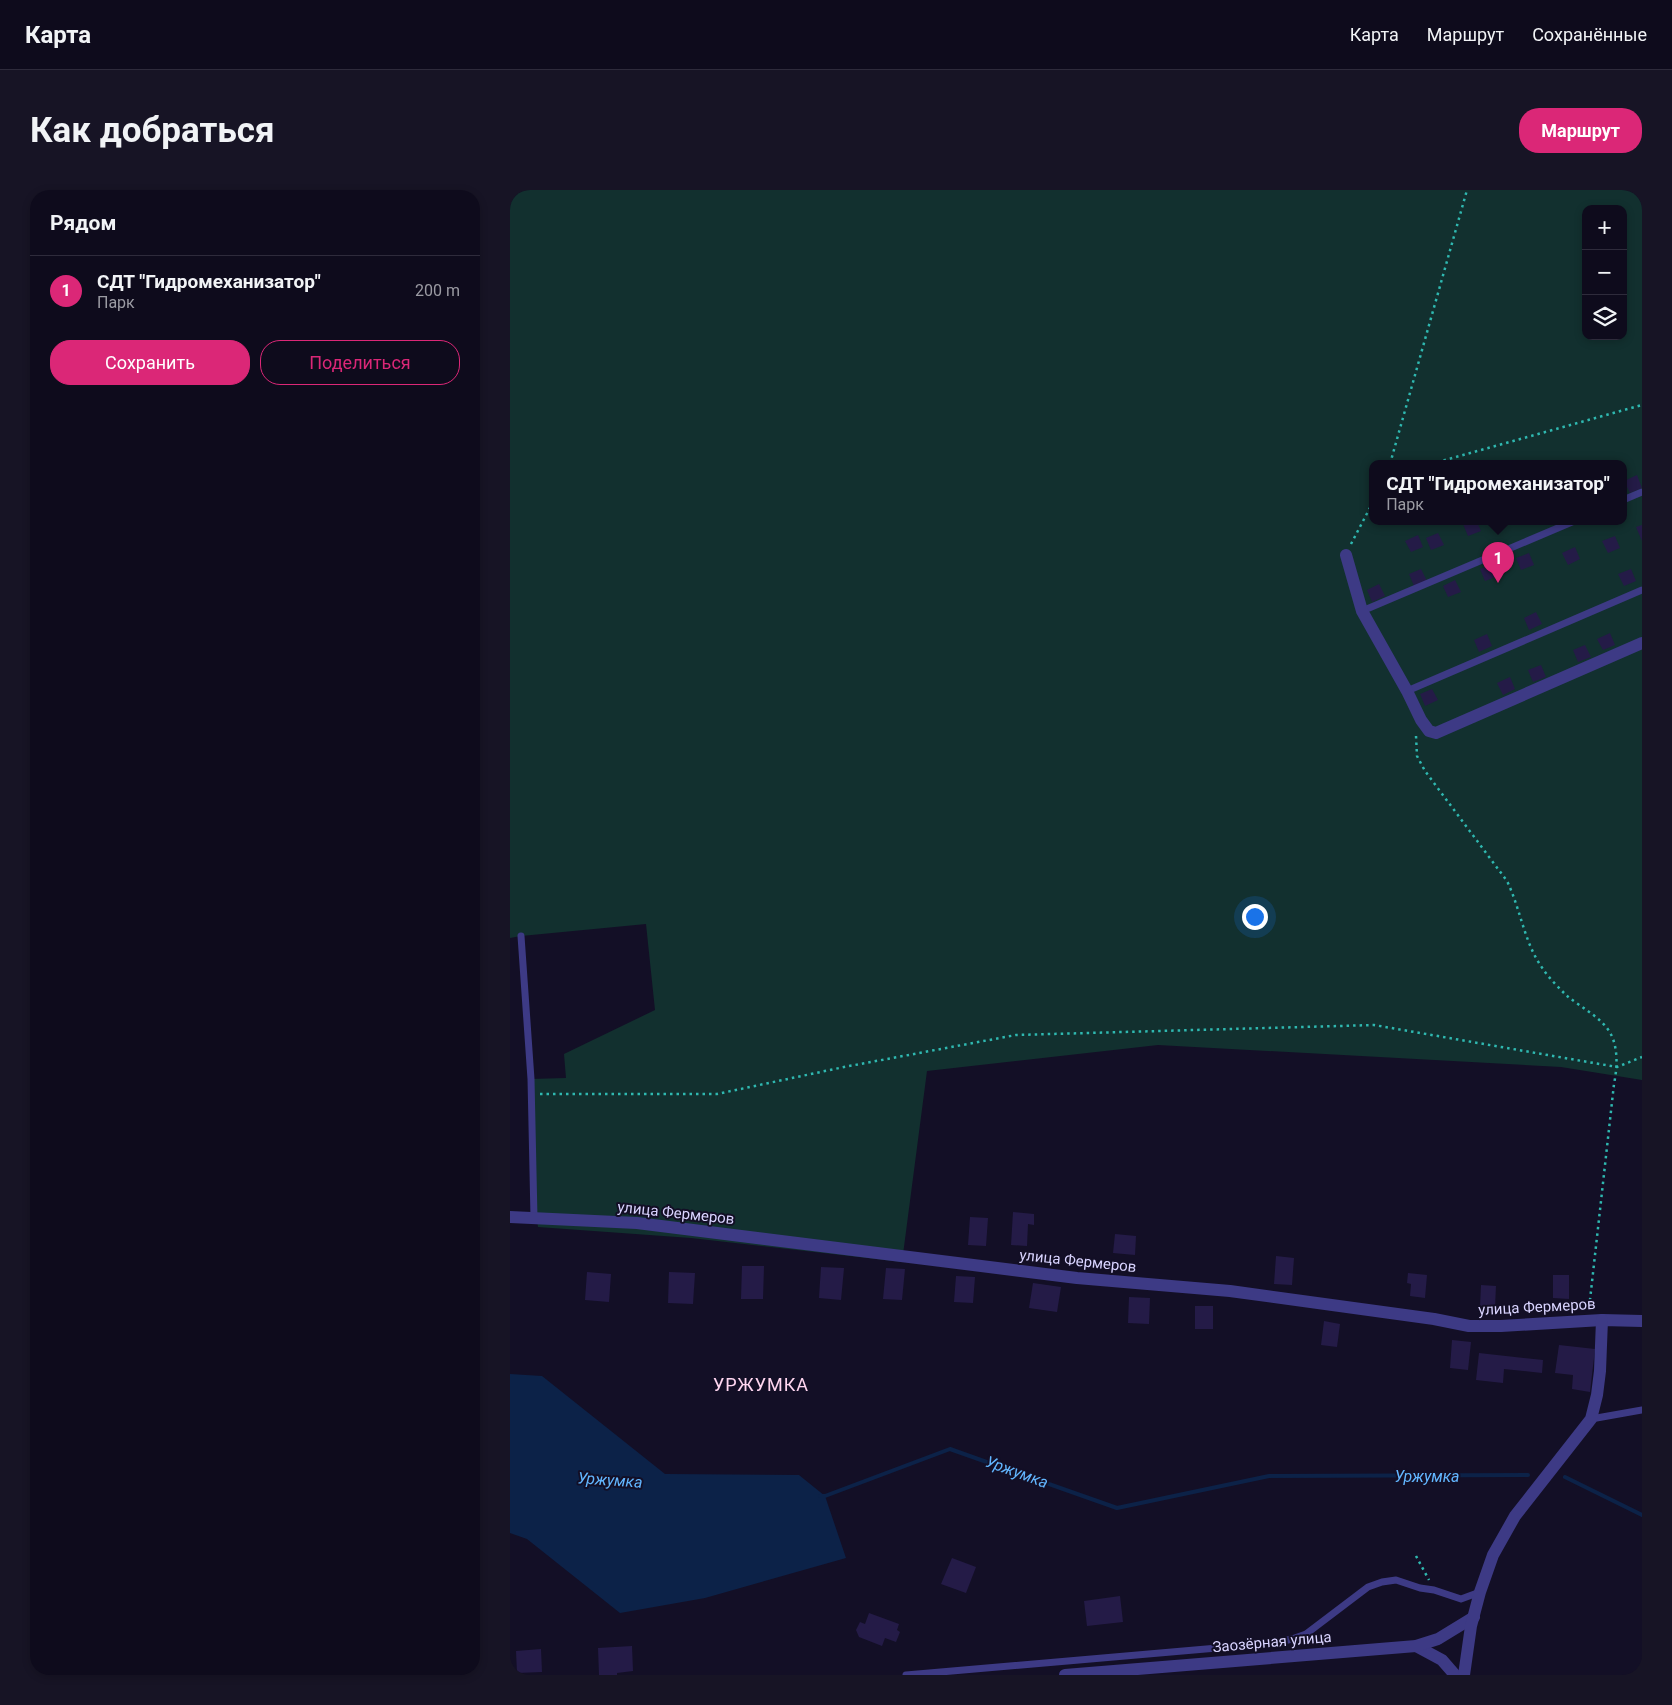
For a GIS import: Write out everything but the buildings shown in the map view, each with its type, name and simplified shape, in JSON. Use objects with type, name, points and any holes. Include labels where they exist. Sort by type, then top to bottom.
[{"type":"street","points":[[1346,555],[1362,611],[1421,720],[1429,731],[1436,733],[1642,643]]},
{"type":"street","name":"улица Фермеров","points":[[510,1217],[637,1223],[1077,1278],[1230,1291],[1434,1319],[1470,1326],[1602,1320],[1642,1321]]},
{"type":"street","points":[[1464,1675],[1467,1648],[1480,1592],[1493,1555],[1515,1516],[1591,1418],[1600,1371],[1602,1320]]},
{"type":"street","name":"Заозёрная улица","points":[[1065,1675],[1204,1670],[1416,1646],[1438,1639],[1474,1617]]},
{"type":"street","points":[[1416,1646],[1442,1660],[1455,1675]]},
{"type":"lane","points":[[1627,498],[1642,492]]},
{"type":"lane","points":[[1362,611],[1565,525]]},
{"type":"lane","points":[[1407,691],[1642,590]]},
{"type":"lane","points":[[521,936],[531,1094],[534,1218]]},
{"type":"lane","points":[[1591,1418],[1642,1410]]},
{"type":"lane","points":[[906,1675],[1292,1639],[1306,1634],[1368,1587],[1382,1582],[1396,1580],[1461,1599],[1480,1592]]},
{"type":"path","points":[[1391,460],[1467,190]]},
{"type":"path","points":[[1445,460],[1642,405]]},
{"type":"path","points":[[1346,555],[1369,510]]},
{"type":"path","points":[[1421,720],[1416,739],[1417,756],[1425,771],[1507,881],[1515,897],[1526,938],[1543,969],[1566,994],[1606,1026],[1613,1039],[1617,1067],[1588,1321]]},
{"type":"path","points":[[531,1094],[717,1094],[844,1067],[1016,1035],[1374,1025],[1617,1067],[1642,1057]]},
{"type":"path","points":[[1416,1556],[1434,1590]]},
{"type":"green space","points":[[510,190],[1642,190],[1642,1080],[1561,1067],[1158,1045],[927,1071],[902,1262],[691,1238],[538,1227],[535,1206],[531,1079],[566,1078],[564,1054],[655,1010],[646,924],[510,938]]},
{"type":"water","points":[[510,1374],[542,1376],[665,1474],[799,1475],[825,1496],[846,1558],[705,1598],[620,1613],[527,1539],[510,1533]]},
{"type":"waterway","name":"Уржумка","points":[[820,1496],[825,1496],[950,1449],[1117,1508],[1269,1476],[1528,1475]]},
{"type":"waterway","name":"Уржумка","points":[[1565,1477],[1642,1515]]},
{"type":"place","name":"СДТ \"Гидромеханизатор\"","points":[[1498,583]]},
{"type":"district","name":"УРЖУМКА","points":[[761,1384]]}]
